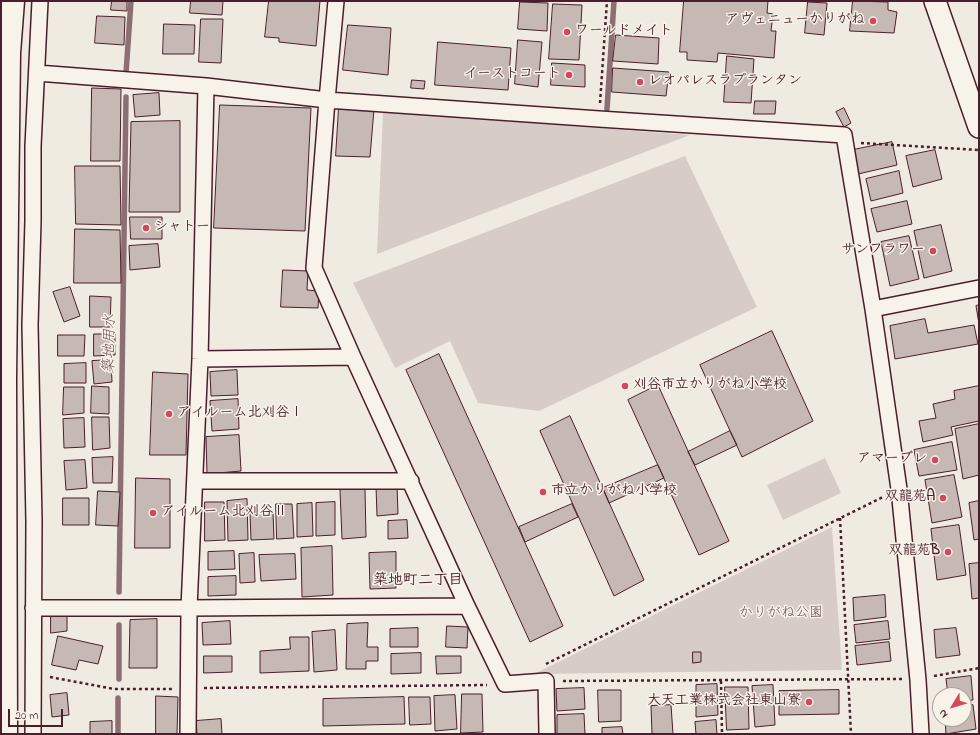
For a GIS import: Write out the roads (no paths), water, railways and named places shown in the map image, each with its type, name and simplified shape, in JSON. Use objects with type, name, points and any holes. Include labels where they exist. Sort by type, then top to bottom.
[{"type":"highway","points":[[6,734],[4,378],[9,53],[12,1]]},
{"type":"street","points":[[33,734],[34,521],[30,325],[34,146],[40,1]]},
{"type":"street","points":[[336,1],[314,268],[467,606],[505,684],[546,681],[547,734]]},
{"type":"street","points":[[935,1],[979,127]]},
{"type":"street","points":[[37,73],[206,86],[327,100],[844,135],[874,309],[899,489],[918,680],[921,734]]},
{"type":"street","points":[[188,734],[189,608],[200,359],[206,86]]},
{"type":"street","points":[[874,309],[979,288]]},
{"type":"street","points":[[200,359],[353,357]]},
{"type":"street","points":[[195,481],[410,481]]},
{"type":"street","points":[[33,608],[467,606]]},
{"type":"waterway","name":"築地用水","points":[[126,73],[131,1]]},
{"type":"waterway","points":[[607,109],[614,1]]},
{"type":"waterway","name":"築地用水","points":[[119,592],[126,97]]},
{"type":"waterway","name":"築地用水","points":[[119,625],[119,679]]},
{"type":"waterway","name":"築地用水","points":[[118,698],[118,734]]},
{"type":"place","name":"アヴェニューかりがね","points":[[873,21]]},
{"type":"place","name":"ワールドメイト","points":[[567,32]]},
{"type":"place","name":"イーストコート","points":[[569,75]]},
{"type":"place","name":"レオパレスラプランタン","points":[[640,82]]},
{"type":"place","name":"シャトー","points":[[146,228]]},
{"type":"place","name":"サンフラワー","points":[[933,251]]},
{"type":"place","name":"刈谷市立かりがね小学校","points":[[625,386]]},
{"type":"place","name":"アイルーム北刈谷Ⅰ","points":[[169,414]]},
{"type":"place","name":"アマーブレ","points":[[935,460]]},
{"type":"place","name":"市立かりがね小学校","points":[[543,492]]},
{"type":"place","name":"双龍苑A","points":[[943,498]]},
{"type":"place","name":"アイルーム北刈谷Ⅱ","points":[[153,513]]},
{"type":"place","name":"双龍苑B","points":[[948,552]]},
{"type":"place","name":"大天工業株式会社東山寮","points":[[809,702]]},
{"type":"district","name":"築地町二丁目","points":[[418,582]]},
{"type":"park label","name":"かりがね公園","points":[[781,614]]}]
